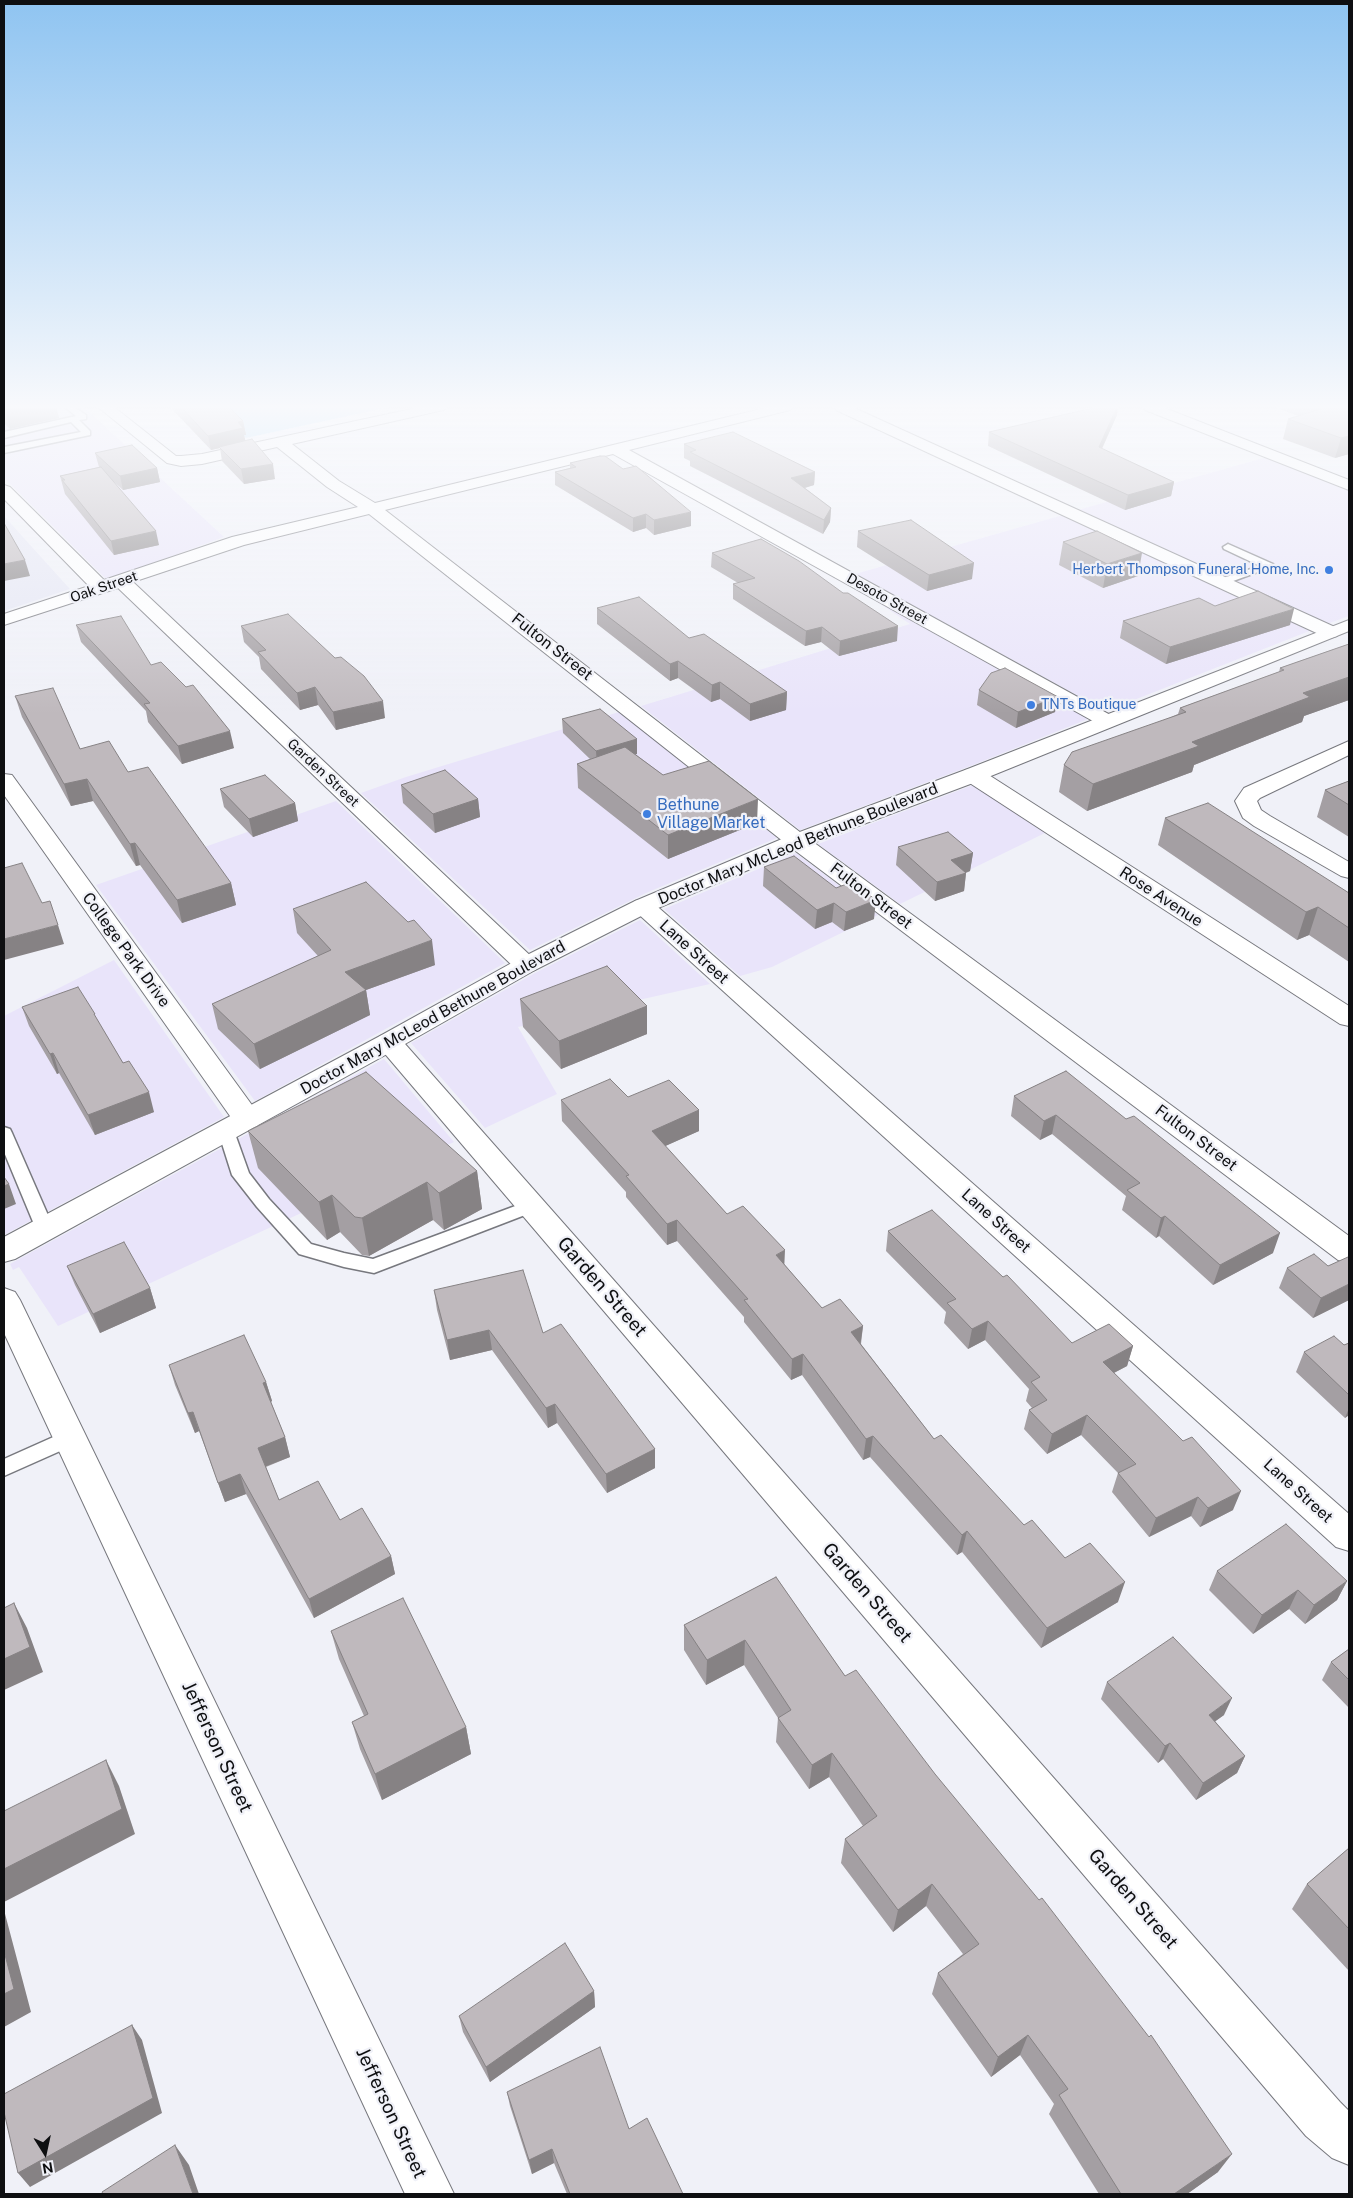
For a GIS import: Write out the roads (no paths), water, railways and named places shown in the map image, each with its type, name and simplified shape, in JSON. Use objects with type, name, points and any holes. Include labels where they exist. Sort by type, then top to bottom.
[{"type":"street","name":"Garden Street","points":[[26,510],[526,965]]},
{"type":"street","name":"Oak Street","points":[[4,620],[238,541],[366,510]]},
{"type":"street","name":"Fulton Street","points":[[374,510],[797,841],[1349,1252]]},
{"type":"street","name":"Desoto Street","points":[[725,510],[1107,721]]},
{"type":"street","points":[[1064,510],[1221,582],[1340,628]]},
{"type":"street","name":"Doctor Mary McLeod Bethune Boulevard","points":[[4,1252],[526,965],[643,906],[797,841],[973,775],[1340,628]]},
{"type":"street","points":[[1349,746],[1252,793],[1246,801],[1251,813],[1262,821],[1349,871]]},
{"type":"street","name":"Rose Avenue","points":[[973,775],[1349,1018]]},
{"type":"street","name":"College Park Drive","points":[[4,780],[247,1120]]},
{"type":"street","name":"Lane Street","points":[[643,906],[1349,1536]]},
{"type":"street","name":"Garden Street","points":[[389,1042],[1323,2119],[1349,2141]]},
{"type":"street","name":"Jefferson Street","points":[[4,1300],[430,2194]]},
{"type":"lane","points":[[1221,582],[1269,566],[1228,547]]},
{"type":"lane","points":[[226,1131],[241,1175],[262,1203],[305,1248],[344,1260],[374,1266],[532,1206]]},
{"type":"lane","points":[[4,1133],[45,1229]]},
{"type":"lane","points":[[4,1468],[69,1438]]},
{"type":"place","name":"Herbert Thompson Funeral Home, Inc.","points":[[1329,570]]},
{"type":"place","name":"TNTs Boutique","points":[[1031,705]]},
{"type":"place","name":"Bethune Village Market","points":[[647,814]]}]
